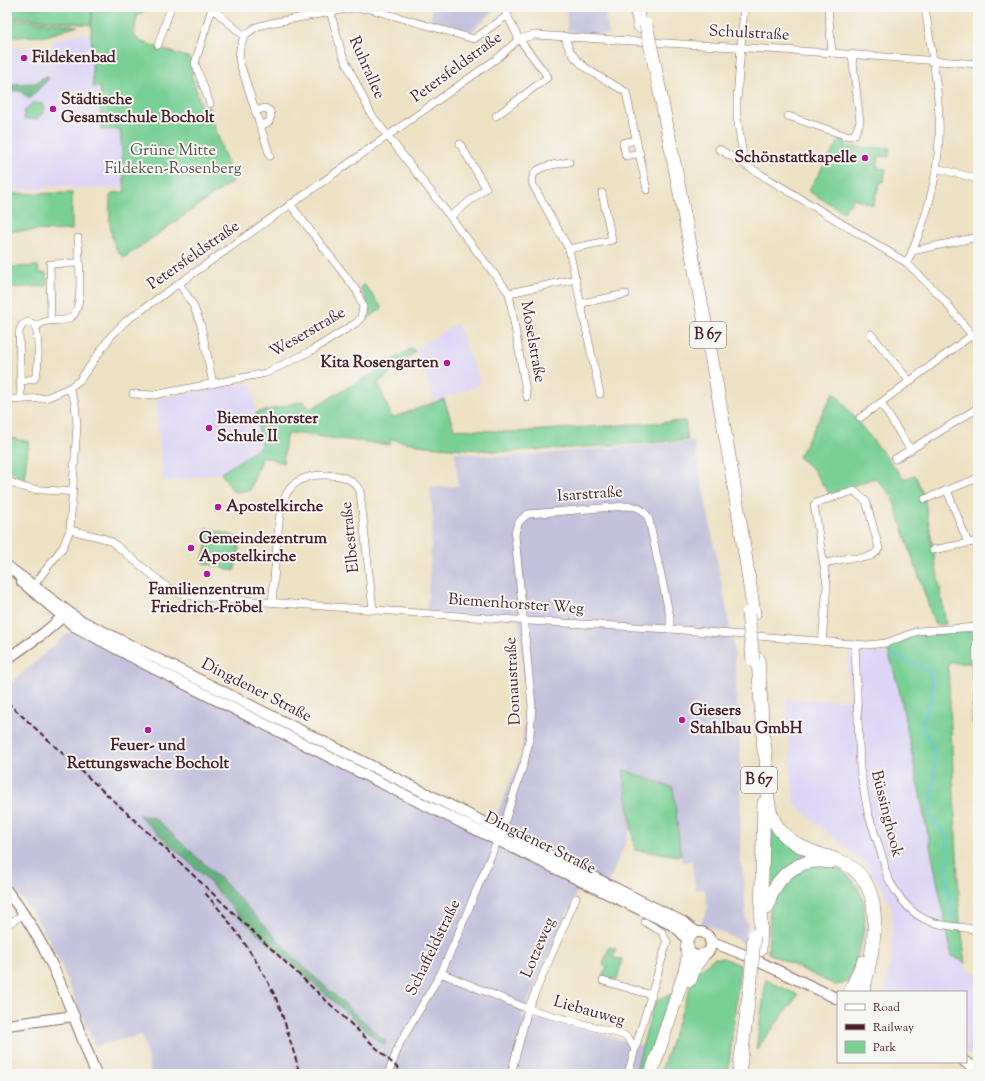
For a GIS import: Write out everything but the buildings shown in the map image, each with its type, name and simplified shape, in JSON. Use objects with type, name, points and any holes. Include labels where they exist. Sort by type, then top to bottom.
[{"type":"highway","name":"B 67","points":[[636,7],[643,26],[650,58],[698,312],[751,613],[764,743],[764,828],[759,941],[745,1074]]},
{"type":"highway","name":"B 67","points":[[642,7],[643,26]]},
{"type":"highway","name":"B 67","points":[[755,660],[760,828],[759,941]]},
{"type":"highway","points":[[764,743],[767,757],[769,804],[772,815],[779,828],[793,842],[802,847],[849,866],[861,876],[870,893],[875,915],[872,953],[863,991]]},
{"type":"highway","points":[[759,941],[770,896],[785,874],[796,866],[818,861],[834,864],[848,870],[858,878],[864,888],[869,911],[867,945],[862,963],[850,991]]},
{"type":"highway","points":[[651,1074],[685,971],[688,957],[687,943]]},
{"type":"highway","points":[[657,1074],[695,966],[707,948]]},
{"type":"highway","name":"B 67","points":[[739,1074],[754,981]]},
{"type":"main road","points":[[7,567],[34,585],[65,614]]},
{"type":"main road","points":[[7,567],[65,614]]},
{"type":"main road","points":[[7,659],[44,633],[65,614]]},
{"type":"main road","name":"Dingdener Straße","points":[[65,614],[74,626],[149,666],[376,780],[683,922],[696,932],[706,934],[707,948]]},
{"type":"main road","name":"Dingdener Straße","points":[[65,614],[78,618],[430,796],[499,836],[672,925],[680,931],[691,953],[707,948],[737,952],[837,999]]},
{"type":"main road","name":"Dingdener Straße","points":[[376,780],[380,776],[385,776],[430,796]]},
{"type":"main road","points":[[7,890],[24,914],[50,957],[96,1074]]},
{"type":"main road","points":[[687,943],[692,934],[696,932]]},
{"type":"main road","points":[[7,1025],[74,1016]]},
{"type":"main road","points":[[966,1063],[978,1068]]},
{"type":"street","points":[[158,45],[171,7]]},
{"type":"street","points":[[204,7],[212,8],[244,36]]},
{"type":"street","points":[[496,116],[548,77],[520,39],[503,7]]},
{"type":"street","points":[[744,7],[737,117],[744,163]]},
{"type":"street","points":[[828,7],[832,53]]},
{"type":"street","points":[[906,263],[920,234],[929,204],[936,168],[939,140],[938,104],[925,7]]},
{"type":"street","points":[[210,104],[194,63],[212,8]]},
{"type":"street","points":[[270,156],[239,60],[240,48],[244,36],[256,27],[329,9],[353,8],[370,9],[474,39],[508,15]]},
{"type":"street","name":"Ruhrallee","points":[[329,9],[340,46],[351,74],[371,114],[387,135]]},
{"type":"street","name":"Schulstraße","points":[[520,39],[534,35],[565,36],[852,54],[978,64]]},
{"type":"street","points":[[565,36],[566,47],[581,64],[626,92],[647,190]]},
{"type":"street","name":"Petersfeldstraße","points":[[7,400],[54,396],[69,388],[80,380],[111,336],[126,321],[499,57],[520,39]]},
{"type":"street","points":[[788,116],[844,135],[850,136],[855,134],[860,122],[852,54]]},
{"type":"street","points":[[255,111],[265,108],[270,111],[271,116],[269,122],[260,126]]},
{"type":"street","name":"Moselstraße","points":[[387,135],[509,293],[527,397]]},
{"type":"street","points":[[636,140],[623,143],[626,156],[640,153]]},
{"type":"street","points":[[450,216],[486,188],[460,144]]},
{"type":"street","points":[[719,149],[906,263],[944,300],[978,343]]},
{"type":"street","points":[[569,162],[539,169],[534,173],[531,179],[569,250],[582,303],[600,394]]},
{"type":"street","points":[[936,168],[978,179]]},
{"type":"street","points":[[569,250],[612,240],[602,193]]},
{"type":"street","name":"Weserstraße","points":[[134,394],[154,395],[266,373],[334,338],[356,324],[363,312],[362,299],[290,204]]},
{"type":"street","points":[[21,381],[34,378],[38,371],[36,327],[41,322],[65,320],[74,315],[76,312],[80,299],[78,238]]},
{"type":"street","points":[[912,251],[973,238]]},
{"type":"street","points":[[51,320],[50,264],[79,263]]},
{"type":"street","points":[[509,293],[576,279]]},
{"type":"street","points":[[179,283],[193,305],[201,324],[213,384]]},
{"type":"street","points":[[582,303],[626,294]]},
{"type":"street","points":[[21,399],[20,328],[28,322],[36,327]]},
{"type":"street","points":[[872,334],[910,382]]},
{"type":"street","points":[[860,418],[972,335]]},
{"type":"street","points":[[34,585],[63,547],[70,530],[77,412],[69,388]]},
{"type":"street","points":[[881,403],[893,422],[896,430],[911,450]]},
{"type":"street","points":[[895,459],[978,408]]},
{"type":"street","name":"Elbestraße","points":[[272,603],[279,513],[284,495],[294,484],[305,478],[333,475],[349,479],[360,491],[373,610]]},
{"type":"street","points":[[925,499],[978,478]]},
{"type":"street","points":[[7,480],[16,486],[25,488],[73,492]]},
{"type":"street","points":[[947,490],[968,542]]},
{"type":"street","points":[[822,642],[826,585],[814,505],[818,502],[854,491],[866,501],[879,548],[874,555],[860,559],[852,558],[824,564]]},
{"type":"street","name":"Isarstraße","points":[[524,620],[516,536],[516,526],[521,519],[528,514],[634,506],[641,508],[647,514],[649,520],[670,617],[670,629]]},
{"type":"street","name":"Biemenhorster Weg","points":[[70,530],[103,538],[112,542],[168,588],[179,593],[197,596],[272,603],[670,629],[822,642],[878,645],[918,631],[977,627]]},
{"type":"street","points":[[933,550],[978,541]]},
{"type":"street","name":"Donaustraße","points":[[499,836],[524,763],[530,735],[532,706],[524,620]]},
{"type":"street","points":[[977,627],[978,716]]},
{"type":"street","name":"Büssinghook","points":[[855,644],[860,769],[868,813],[884,862],[884,870],[891,885],[911,912],[936,924],[978,930]]},
{"type":"street","name":"Schaffeldstraße","points":[[388,1074],[400,1043],[441,973],[499,836]]},
{"type":"street","name":"Lotzeweg","points":[[528,1010],[576,898]]},
{"type":"street","points":[[7,925],[24,914]]},
{"type":"street","points":[[635,1049],[667,942],[662,932],[644,922]]},
{"type":"street","name":"Liebauweg","points":[[441,973],[528,1010],[624,1035],[629,1039],[635,1049],[628,1074]]},
{"type":"street","points":[[603,981],[652,995]]},
{"type":"street","name":"Liebauweg","points":[[511,1074],[528,1010]]},
{"type":"shaded area","points":[[432,7],[498,7],[471,32],[431,22]]},
{"type":"shaded area","points":[[566,7],[604,7],[609,35],[568,32]]},
{"type":"shaded area","name":"Städtische Gesamtschule Bocholt","points":[[82,33],[90,33],[93,87],[99,87],[100,130],[120,129],[121,142],[125,151],[125,188],[75,189],[68,186],[48,186],[43,189],[7,190],[7,48],[52,47],[52,41]]},
{"type":"shaded area","name":"Kita Rosengarten","points":[[457,323],[481,384],[434,402],[424,369],[416,351],[419,349],[418,347]]},
{"type":"shaded area","name":"Biemenhorster Schule II","points":[[236,385],[252,385],[261,447],[221,473],[163,482],[156,399]]},
{"type":"shaded area","points":[[694,441],[734,648],[741,770],[740,856],[744,879],[746,922],[748,923],[746,944],[701,923],[709,906],[707,905],[705,889],[695,889],[692,861],[682,862],[673,788],[623,770],[631,827],[625,844],[602,897],[579,887],[521,1017],[533,1021],[543,1018],[643,1046],[635,1074],[151,1074],[142,1035],[95,1046],[53,947],[31,910],[7,881],[7,687],[81,622],[491,828],[521,757],[526,706],[519,619],[427,612],[433,517],[430,488],[458,486],[455,452],[502,457]]},
{"type":"shaded area","points":[[888,652],[899,689],[952,956],[966,963],[968,972],[978,972],[978,1059],[967,1054],[967,991],[885,991],[892,953],[892,908],[882,888],[866,865],[794,804],[787,699],[849,700],[848,654]]},
{"type":"green space","points":[[7,7],[92,7],[91,25],[7,16]]},
{"type":"green space","name":"Grüne Mitte Fildeken-Rosenberg","points":[[93,7],[151,7],[137,15],[134,35],[139,41],[190,58],[195,71],[191,74],[202,108],[208,106],[233,181],[124,258],[115,245],[112,237],[110,221],[110,196],[113,193],[125,192],[120,129],[101,130],[100,87],[93,87],[91,33]]},
{"type":"green space","points":[[7,18],[78,26],[46,36],[7,37]]},
{"type":"green space","points":[[44,77],[48,77],[48,80],[29,99],[20,91],[7,91],[7,84],[35,83]]},
{"type":"green space","points":[[32,103],[43,104],[44,112],[37,119],[24,119],[25,110]]},
{"type":"green space","points":[[841,138],[845,141],[847,147],[890,148],[889,157],[879,156],[877,168],[886,169],[883,182],[880,182],[873,205],[853,198],[850,205],[847,204],[844,212],[808,191]]},
{"type":"green space","points":[[72,193],[72,230],[7,231],[7,194]]},
{"type":"green space","points":[[38,266],[39,273],[46,273],[47,286],[7,288],[7,267]]},
{"type":"green space","points":[[364,284],[382,308],[366,320],[367,300],[360,287]]},
{"type":"green space","points":[[412,348],[415,352],[378,383],[392,418],[444,399],[454,429],[513,432],[685,421],[688,440],[507,452],[425,446],[391,439],[390,445],[291,433],[286,437],[283,463],[262,456],[250,490],[234,492],[221,473],[261,447],[256,413],[304,401],[310,409],[372,374]]},
{"type":"green space","points":[[834,392],[904,479],[915,475],[924,496],[946,624],[935,625],[892,496],[875,478],[829,494],[812,468],[798,457]]},
{"type":"green space","points":[[7,437],[29,442],[24,479],[18,477],[7,467]]},
{"type":"green space","points":[[207,528],[234,536],[239,541],[239,556],[234,571],[202,562],[209,538],[204,536]]},
{"type":"green space","points":[[978,631],[978,663],[948,663],[960,921],[966,963],[952,956],[899,689],[887,647],[913,635]]},
{"type":"green space","points":[[623,770],[673,788],[681,856],[635,850]]},
{"type":"green space","points":[[138,815],[155,818],[228,886],[294,958],[386,1042],[384,1046],[245,922],[204,876]]},
{"type":"green space","points":[[766,821],[812,855],[767,892],[771,846],[769,828]]},
{"type":"green space","points":[[825,864],[845,873],[855,884],[862,896],[864,910],[862,939],[849,980],[845,983],[835,985],[768,953],[770,909],[786,879],[805,866]]},
{"type":"green space","points":[[609,947],[616,949],[613,958],[622,960],[617,980],[602,976],[607,967],[603,965]]},
{"type":"green space","points":[[714,958],[723,958],[740,965],[728,1074],[660,1074],[696,970],[702,968]]},
{"type":"green space","points":[[766,980],[798,995],[756,1050]]},
{"type":"green space","points":[[675,993],[649,1074],[635,1074],[652,1010],[658,999]]},
{"type":"waterway","points":[[896,653],[896,657],[925,669],[930,674],[933,681],[932,696],[923,725],[935,758],[931,813],[934,822],[944,832],[947,839],[947,883],[954,920]]},
{"type":"railway","points":[[7,702],[404,1074]]},
{"type":"railway","points":[[205,893],[244,942],[268,982],[281,1012],[299,1074]]},
{"type":"place","name":"Fildekenbad","points":[[24,58]]},
{"type":"place","name":"Städtische Gesamtschule Bocholt","points":[[53,109]]},
{"type":"place","name":"Schönstattkapelle","points":[[865,158]]},
{"type":"place","name":"Kita Rosengarten","points":[[447,363]]},
{"type":"place","name":"Biemenhorster Schule II","points":[[209,428]]},
{"type":"place","name":"Apostelkirche","points":[[218,507]]},
{"type":"place","name":"Gemeindezentrum Apostelkirche","points":[[191,548]]},
{"type":"place","name":"Familienzentrum Friedrich-Fröbel","points":[[207,574]]},
{"type":"place","name":"Giesers Stahlbau GmbH","points":[[682,720]]},
{"type":"place","name":"Feuer- und Rettungswache Bocholt","points":[[148,730]]}]
